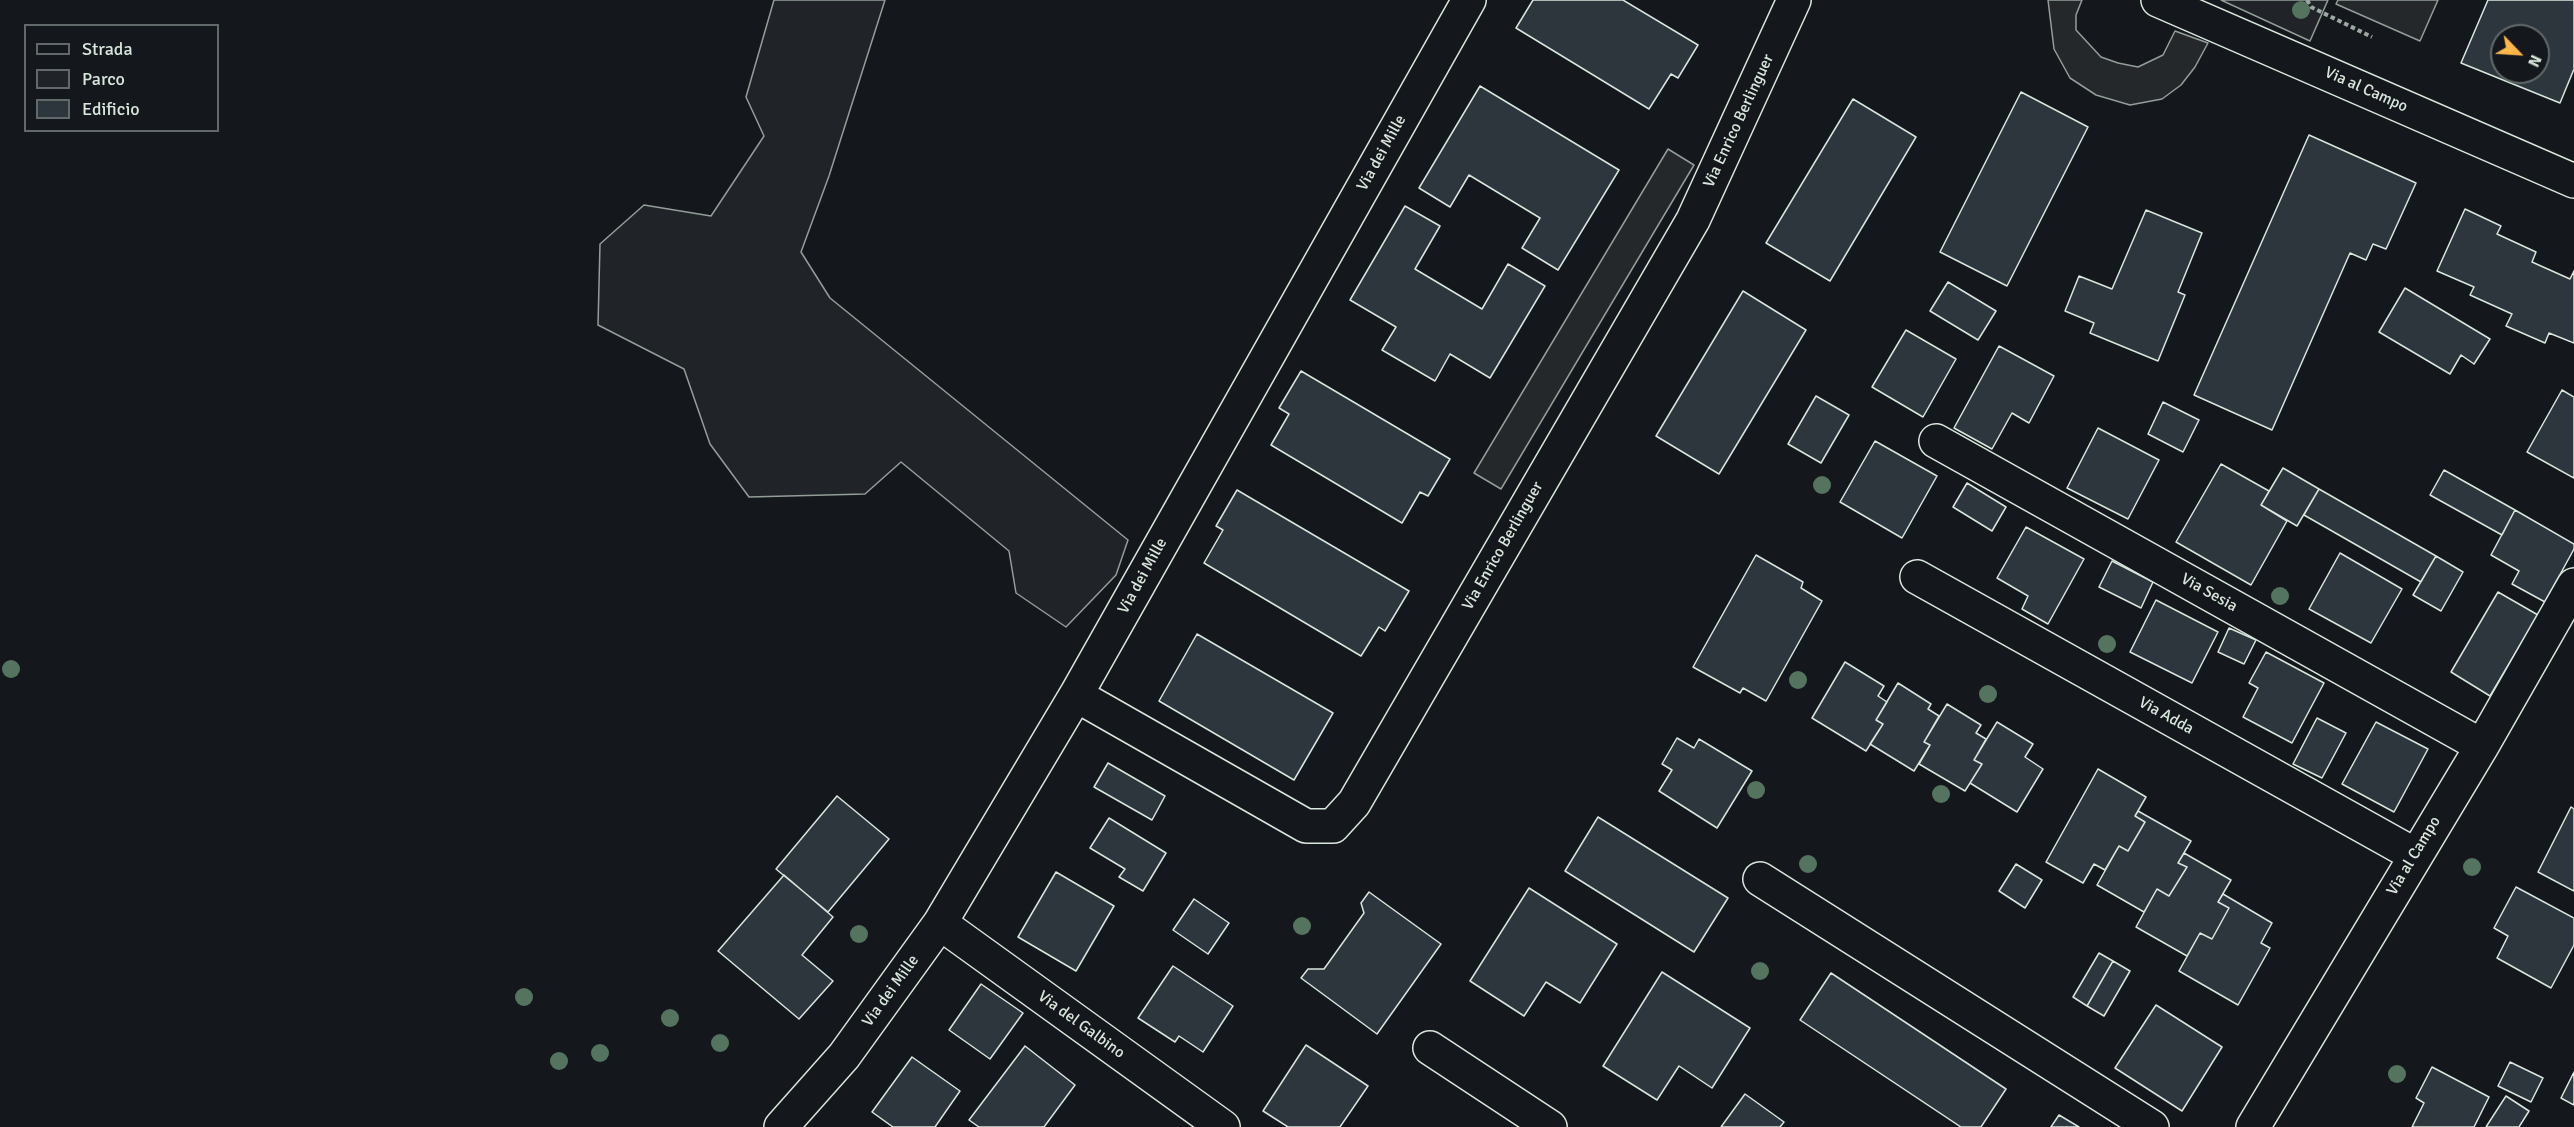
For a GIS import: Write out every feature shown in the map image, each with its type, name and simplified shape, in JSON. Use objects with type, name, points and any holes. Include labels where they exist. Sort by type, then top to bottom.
[{"type":"street","name":"Via dei Mille","points":[[781,1127],[844,1056],[940,922],[1076,695],[1469,0]]},
{"type":"street","name":"Via Enrico Berlinguer","points":[[1076,695],[1306,826],[1333,826],[1354,803],[1693,220],[1794,0]]},
{"type":"street","name":"Via al Campo","points":[[2158,0],[2574,181]]},
{"type":"street","name":"Via Sesia","points":[[1936,441],[2482,746]]},
{"type":"street","name":"Via Adda","points":[[1917,577],[2415,855]]},
{"type":"street","name":"Via al Campo","points":[[2253,1127],[2482,746],[2574,585]]},
{"type":"street","points":[[1760,879],[2152,1127]]},
{"type":"street","name":"Via del Galbino","points":[[940,922],[1223,1127]]},
{"type":"street","points":[[1430,1048],[1550,1127]]},
{"type":"path","points":[[2307,0],[2311,7],[2372,37]]},
{"type":"green space","points":[[774,0],[885,0],[829,176],[801,252],[830,298],[1128,540],[1116,575],[1066,627],[1016,593],[1009,551],[901,462],[865,494],[749,497],[710,444],[684,369],[598,325],[600,244],[644,205],[711,216],[764,136],[746,97]]},
{"type":"green space","points":[[2221,0],[2328,0],[2310,41]]},
{"type":"shaded area","points":[[2048,0],[2082,0],[2076,15],[2076,30],[2101,57],[2118,63],[2138,67],[2163,55],[2175,31],[2208,43],[2195,67],[2181,85],[2162,99],[2130,105],[2096,95],[2070,78],[2054,49]]},
{"type":"shaded area","points":[[2338,0],[2438,0],[2420,41],[2336,4]]},
{"type":"shaded area","points":[[1668,149],[1694,165],[1501,489],[1474,473]]},
{"type":"building","points":[[1533,0],[1623,0],[1698,45],[1678,78],[1671,74],[1649,109],[1516,28]]},
{"type":"building","points":[[2488,0],[2574,0],[2574,69],[2560,103],[2513,84],[2550,84],[2550,24],[2490,24],[2490,75],[2461,63]]},
{"type":"building","points":[[1480,86],[1619,170],[1558,270],[1522,248],[1540,218],[1469,175],[1450,207],[1419,188]]},
{"type":"building","points":[[2021,92],[2088,127],[2007,286],[1940,252]]},
{"type":"building","points":[[1853,99],[1916,137],[1830,281],[1766,243]]},
{"type":"building","points":[[2309,135],[2416,183],[2386,249],[2373,244],[2366,260],[2350,253],[2272,430],[2194,395]]},
{"type":"building","points":[[1405,206],[1440,226],[1415,269],[1482,309],[1508,264],[1545,286],[1490,378],[1450,354],[1435,381],[1382,350],[1396,327],[1350,300]]},
{"type":"building","points":[[2465,209],[2501,226],[2497,234],[2536,252],[2532,262],[2570,279],[2574,271],[2574,343],[2549,333],[2545,343],[2506,326],[2512,314],[2470,295],[2474,287],[2437,271]]},
{"type":"building","points":[[2146,210],[2202,233],[2178,292],[2185,295],[2158,361],[2090,333],[2094,323],[2065,311],[2079,276],[2112,289]]},
{"type":"building","points":[[1948,282],[1996,311],[1978,340],[1930,311]]},
{"type":"building","points":[[2405,288],[2490,339],[2474,364],[2461,355],[2450,374],[2379,332]]},
{"type":"building","points":[[1743,291],[1806,330],[1719,474],[1656,436]]},
{"type":"building","points":[[1906,330],[1956,359],[1923,417],[1872,387]]},
{"type":"building","points":[[1999,346],[2054,376],[2029,423],[2012,413],[1992,449],[1954,428]]},
{"type":"building","points":[[1301,371],[1450,459],[1428,496],[1420,492],[1402,523],[1271,445],[1289,414],[1279,408]]},
{"type":"building","points":[[2562,390],[2574,397],[2574,478],[2527,452]]},
{"type":"building","points":[[1816,396],[1849,415],[1821,463],[1788,444]]},
{"type":"building","points":[[2163,402],[2199,420],[2183,452],[2148,434]]},
{"type":"building","points":[[2098,428],[2159,460],[2128,519],[2067,488]]},
{"type":"building","points":[[1875,441],[1937,476],[1902,538],[1840,502]]},
{"type":"building","points":[[2221,464],[2269,491],[2261,505],[2287,521],[2251,585],[2176,542]]},
{"type":"building","points":[[2283,468],[2319,489],[2297,526],[2261,505]]},
{"type":"building","points":[[2444,470],[2515,510],[2502,535],[2430,495]]},
{"type":"building","points":[[1967,483],[2006,507],[1992,531],[1953,507]]},
{"type":"building","points":[[2319,489],[2436,556],[2421,582],[2304,515]]},
{"type":"building","points":[[1237,490],[1409,591],[1385,631],[1379,627],[1361,656],[1204,563],[1223,530],[1216,526]]},
{"type":"building","points":[[2515,510],[2574,544],[2574,549],[2545,602],[2512,584],[2519,571],[2491,555]]},
{"type":"building","points":[[2026,527],[2084,559],[2048,624],[2022,609],[2028,596],[1997,578]]},
{"type":"building","points":[[2340,553],[2402,589],[2371,643],[2309,609]]},
{"type":"building","points":[[1756,555],[1803,582],[1801,588],[1822,601],[1766,701],[1743,688],[1740,693],[1693,667]]},
{"type":"building","points":[[2436,556],[2463,572],[2441,611],[2413,595]]},
{"type":"building","points":[[2112,561],[2153,582],[2141,608],[2099,587]]},
{"type":"building","points":[[2498,592],[2538,615],[2490,696],[2451,672]]},
{"type":"building","points":[[2156,600],[2218,632],[2192,683],[2130,652]]},
{"type":"building","points":[[2229,628],[2256,640],[2244,664],[2218,652]]},
{"type":"building","points":[[1197,634],[1333,713],[1294,780],[1159,701]]},
{"type":"building","points":[[2266,652],[2324,683],[2292,743],[2243,717],[2258,688],[2249,683]]},
{"type":"building","points":[[1845,662],[1884,686],[1878,696],[1887,702],[1876,720],[1883,724],[1866,751],[1812,718]]},
{"type":"building","points":[[1898,683],[1931,704],[1928,709],[1939,716],[1924,742],[1930,745],[1914,771],[1870,744],[1883,724],[1876,720]]},
{"type":"building","points":[[1947,704],[1981,725],[1976,733],[1986,739],[1974,760],[1982,764],[1965,791],[1919,764],[1930,745],[1924,742]]},
{"type":"building","points":[[2317,718],[2346,733],[2322,778],[2293,764]]},
{"type":"building","points":[[1997,722],[2033,744],[2025,757],[2043,769],[2017,812],[1970,783],[1982,764],[1974,760]]},
{"type":"building","points":[[2376,722],[2428,749],[2394,812],[2342,784]]},
{"type":"building","points":[[1677,738],[1694,748],[1699,739],[1752,771],[1717,828],[1659,791],[1672,770],[1662,764]]},
{"type":"building","points":[[1108,763],[1165,796],[1152,820],[1094,787]]},
{"type":"building","points":[[2098,769],[2146,797],[2135,816],[2145,822],[2128,851],[2119,846],[2105,870],[2094,864],[2083,883],[2046,862]]},
{"type":"building","points":[[837,796],[889,839],[828,912],[776,869]]},
{"type":"building","points":[[2571,807],[2574,809],[2574,891],[2538,872]]},
{"type":"building","points":[[2138,811],[2191,841],[2178,863],[2187,867],[2169,896],[2157,889],[2144,912],[2097,885],[2119,846],[2128,851],[2145,822],[2135,816]]},
{"type":"building","points":[[1598,817],[1728,898],[1694,952],[1565,871]]},
{"type":"building","points":[[1109,818],[1166,853],[1143,891],[1119,877],[1125,869],[1090,848]]},
{"type":"building","points":[[2184,853],[2231,880],[2218,902],[2229,908],[2212,939],[2200,933],[2187,956],[2136,927],[2157,889],[2169,896],[2187,867],[2178,863]]},
{"type":"building","points":[[2016,864],[2042,880],[2025,908],[1999,891]]},
{"type":"building","points":[[1056,872],[1114,906],[1076,971],[1018,937]]},
{"type":"building","points":[[784,875],[833,917],[802,955],[833,981],[799,1019],[718,951]]},
{"type":"building","points":[[2516,887],[2574,918],[2574,945],[2551,988],[2497,958],[2508,936],[2494,928]]},
{"type":"building","points":[[1529,888],[1617,944],[1580,1003],[1546,982],[1524,1016],[1470,981]]},
{"type":"building","points":[[1369,892],[1441,944],[1377,1034],[1301,978],[1308,969],[1324,969],[1364,913],[1361,903]]},
{"type":"building","points":[[2223,894],[2272,923],[2261,943],[2270,948],[2238,1005],[2179,971],[2200,933],[2212,939],[2229,908],[2218,902]]},
{"type":"building","points":[[1194,899],[1229,923],[1208,954],[1173,930]]},
{"type":"building","points":[[2099,953],[2113,961],[2087,1006],[2073,997]]},
{"type":"building","points":[[2113,961],[2130,971],[2104,1016],[2087,1006]]},
{"type":"building","points":[[1173,966],[1233,1006],[1203,1052],[1179,1036],[1175,1042],[1138,1018]]},
{"type":"building","points":[[1662,972],[1750,1028],[1712,1088],[1679,1066],[1657,1100],[1603,1066]]},
{"type":"building","points":[[1831,973],[2006,1089],[1981,1127],[1961,1127],[1800,1020]]},
{"type":"building","points":[[981,984],[1023,1013],[990,1059],[949,1030]]},
{"type":"building","points":[[2156,1005],[2222,1047],[2182,1111],[2115,1068]]},
{"type":"building","points":[[1306,1045],[1368,1086],[1340,1127],[1288,1127],[1263,1111]]},
{"type":"building","points":[[1025,1046],[1075,1085],[1044,1127],[979,1127],[969,1120]]},
{"type":"building","points":[[912,1057],[960,1091],[935,1127],[893,1127],[872,1112]]},
{"type":"building","points":[[2510,1062],[2543,1078],[2531,1102],[2498,1086]]},
{"type":"building","points":[[2432,1067],[2489,1097],[2474,1127],[2412,1127],[2424,1103],[2416,1098]]},
{"type":"building","points":[[2574,1072],[2574,1105],[2561,1098]]},
{"type":"building","points":[[1745,1094],[1784,1122],[1780,1127],[1721,1127]]},
{"type":"building","points":[[2506,1096],[2529,1111],[2519,1127],[2486,1127]]},
{"type":"building","points":[[2059,1115],[2079,1127],[2051,1127]]}]
